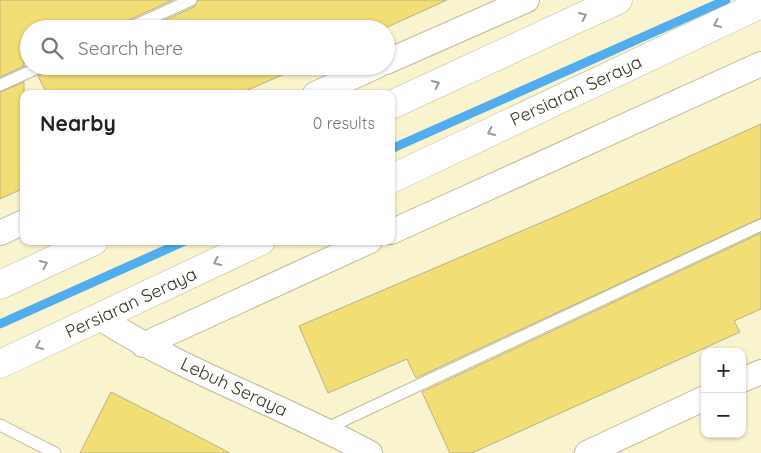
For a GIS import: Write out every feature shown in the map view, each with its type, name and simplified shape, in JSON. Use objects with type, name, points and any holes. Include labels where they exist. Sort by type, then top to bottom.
[{"type":"main road","points":[[395,102],[618,0]]},
{"type":"main road","name":"Persiaran Seraya","points":[[395,177],[761,4]]},
{"type":"main road","points":[[0,284],[85,245]]},
{"type":"main road","name":"Persiaran Seraya","points":[[0,364],[254,245]]},
{"type":"street","points":[[395,58],[527,0]]},
{"type":"street","points":[[395,230],[761,64]]},
{"type":"street","points":[[323,90],[357,75]]},
{"type":"street","points":[[0,233],[20,224]]},
{"type":"street","points":[[143,345],[361,245]]},
{"type":"street","name":"Lebuh Seraya","points":[[100,318],[143,345],[325,429],[370,453]]},
{"type":"street","points":[[746,378],[761,372]]},
{"type":"street","points":[[587,453],[701,400]]},
{"type":"lane","points":[[142,20],[169,4],[191,0]]},
{"type":"lane","points":[[0,85],[22,75]]},
{"type":"lane","points":[[325,429],[761,225]]},
{"type":"lane","points":[[0,425],[55,453]]},
{"type":"building","points":[[0,0],[173,0],[128,20],[20,20],[20,68],[0,77]]},
{"type":"building","points":[[198,0],[447,0],[395,24],[395,20],[166,20],[194,7]]},
{"type":"building","points":[[282,75],[248,90],[45,90],[38,76]]},
{"type":"building","points":[[24,82],[24,90],[20,90],[20,190],[0,199],[0,92]]},
{"type":"building","points":[[761,124],[761,218],[416,378],[407,359],[328,393],[299,326],[566,212]]},
{"type":"building","points":[[761,233],[761,309],[734,321],[740,332],[472,453],[450,453],[422,392]]},
{"type":"building","points":[[111,392],[168,421],[230,453],[80,453]]},
{"type":"waterway","points":[[395,147],[726,0]]},
{"type":"waterway","points":[[0,324],[176,245]]}]
